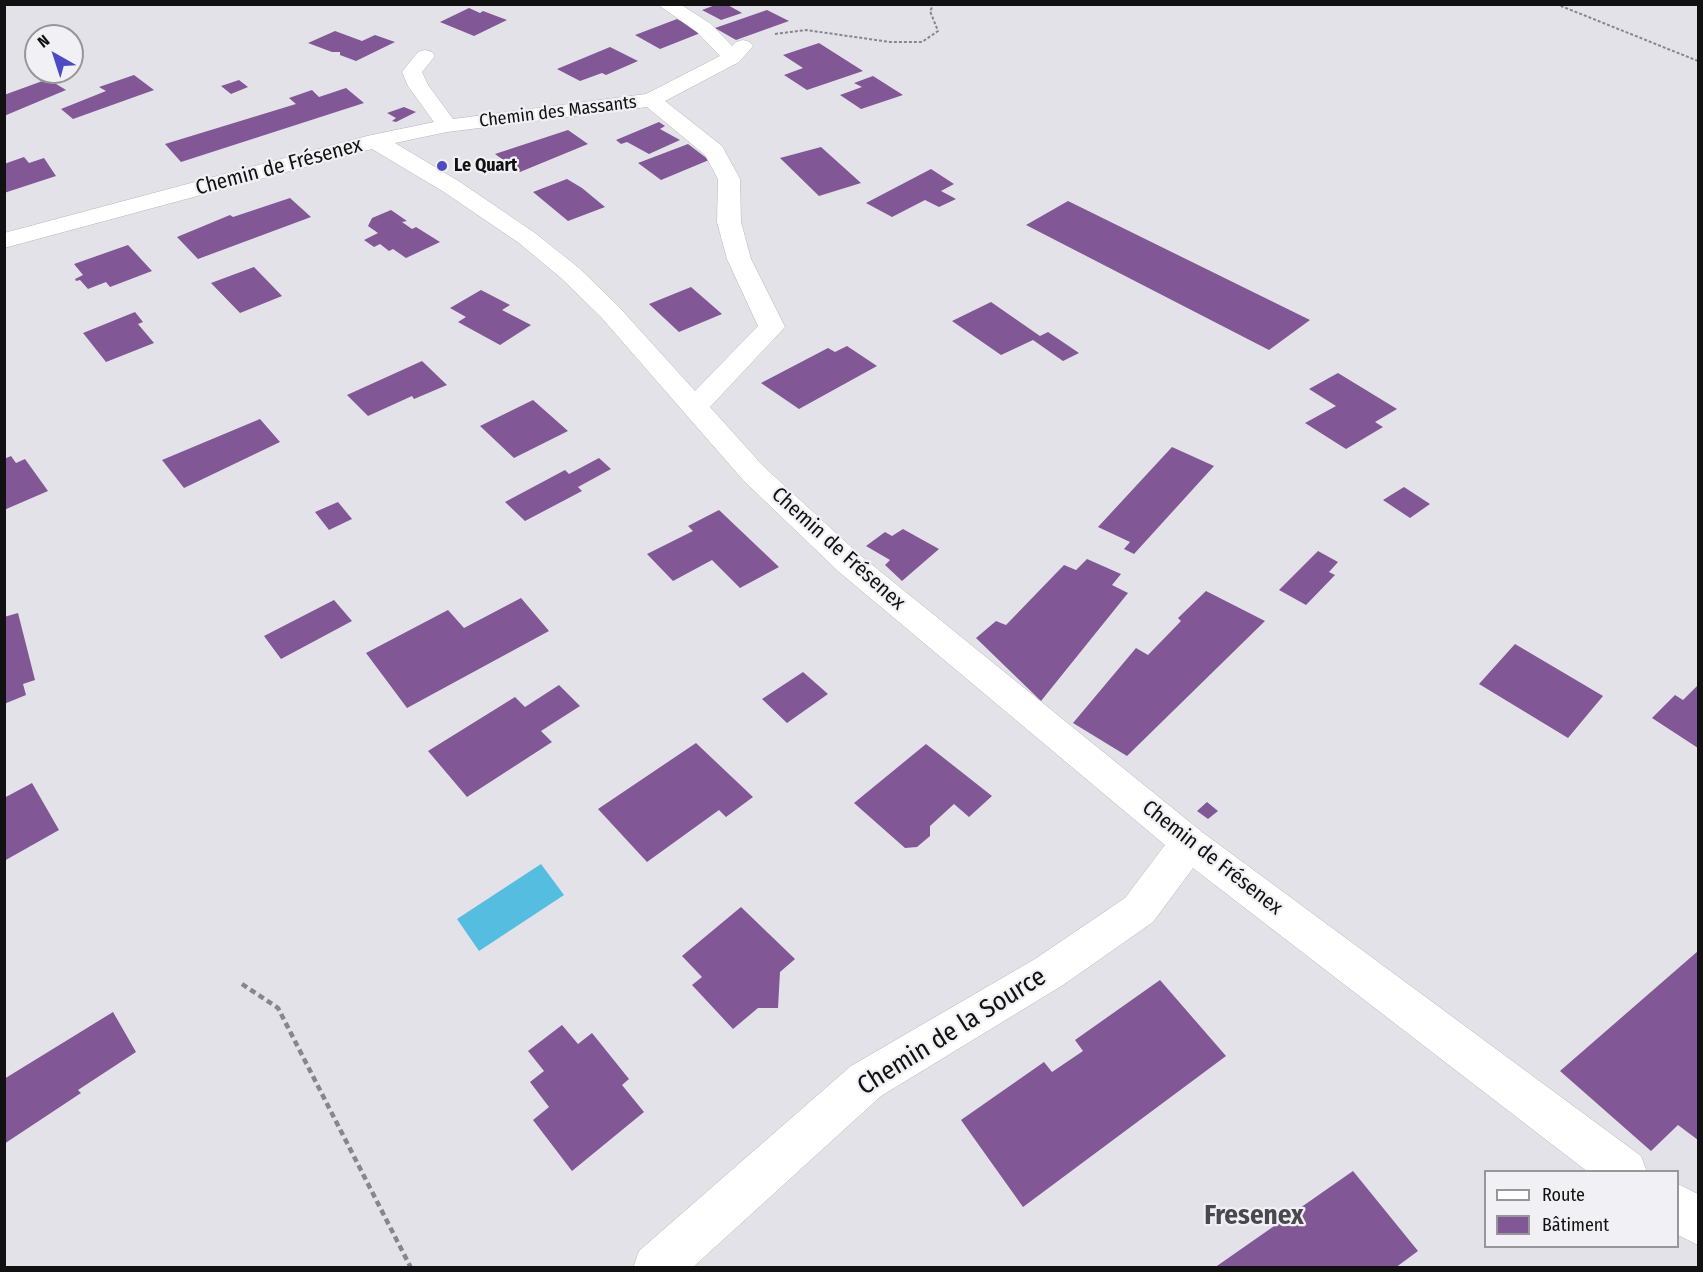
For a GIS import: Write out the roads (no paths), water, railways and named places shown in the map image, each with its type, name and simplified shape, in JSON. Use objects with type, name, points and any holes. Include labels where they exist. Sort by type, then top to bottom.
[{"type":"street","name":"Chemin des Massants","points":[[375,141],[447,126],[651,100],[738,52],[666,4]]},
{"type":"street","points":[[425,56],[412,72],[418,86],[447,126]]},
{"type":"street","points":[[651,100],[714,150],[729,179],[729,222],[740,259],[772,327],[696,406]]},
{"type":"street","name":"Chemin de Frésenex","points":[[4,241],[375,141],[461,193],[527,238],[570,273],[610,312],[696,406],[753,473],[849,563],[1190,843],[1622,1170]]},
{"type":"street","name":"Chemin de la Source","points":[[656,1268],[866,1081],[1049,972],[1139,910],[1190,843]]},
{"type":"street","points":[[1679,1208],[1698,1222]]},
{"type":"water","points":[[541,864],[564,895],[479,951],[457,919]]},
{"type":"place","name":"Le Quart","points":[[442,166]]},
{"type":"district","name":"Fresenex","points":[[1254,1216]]}]
